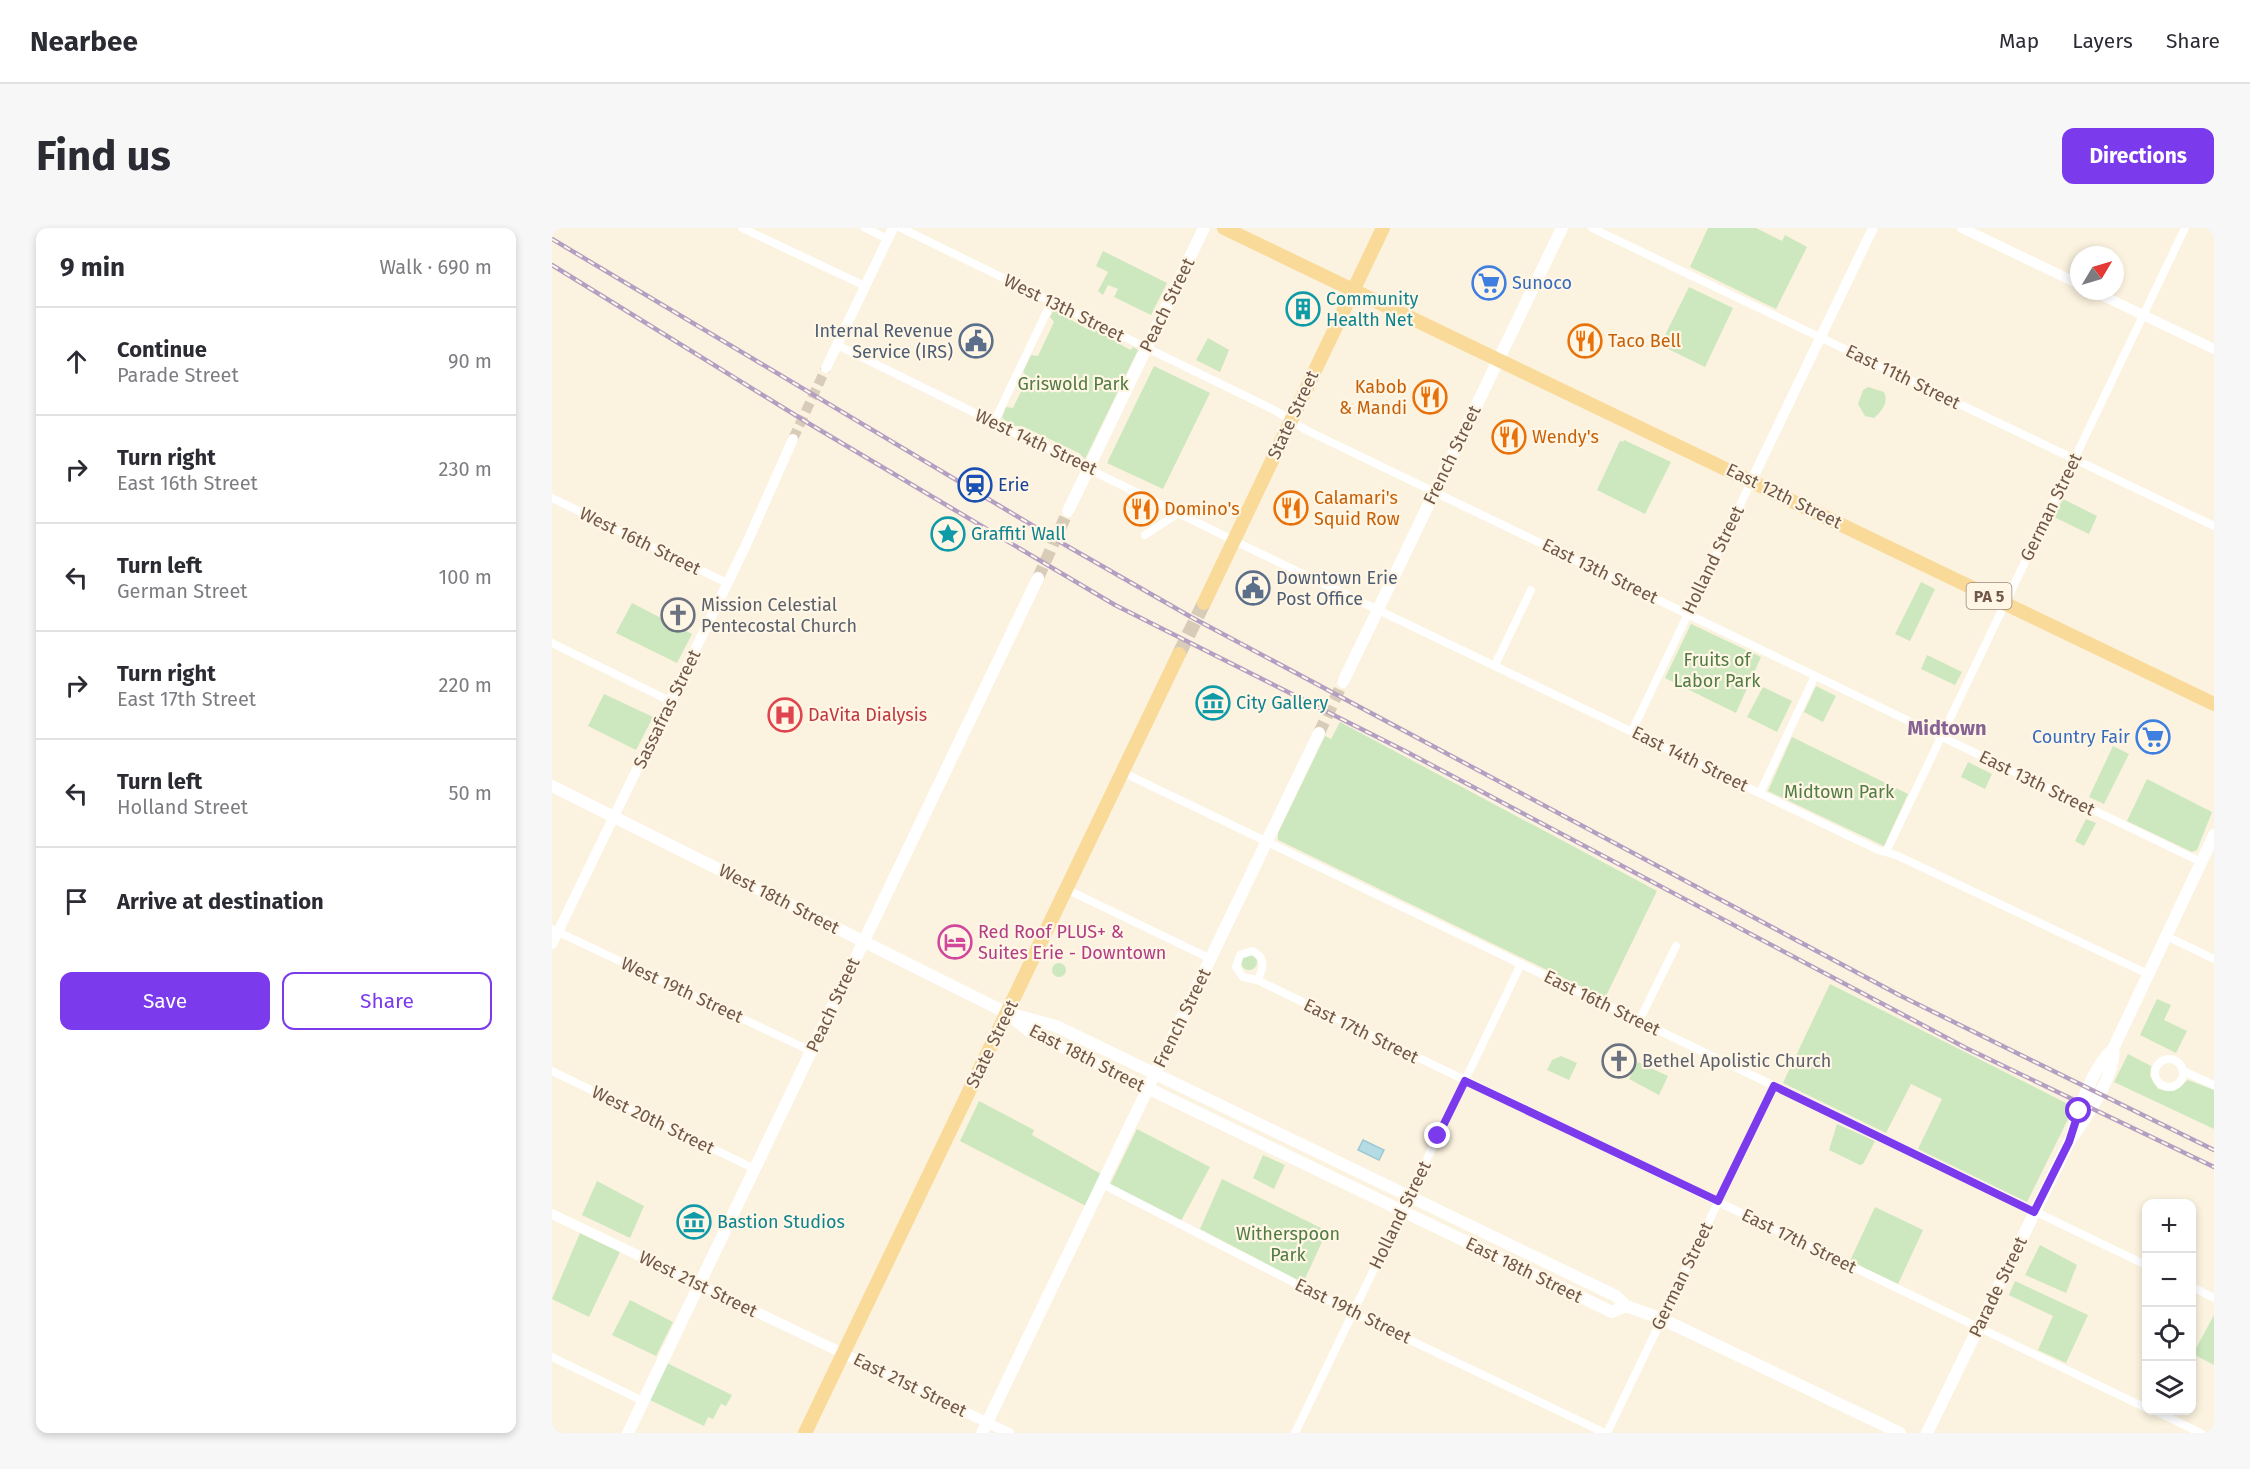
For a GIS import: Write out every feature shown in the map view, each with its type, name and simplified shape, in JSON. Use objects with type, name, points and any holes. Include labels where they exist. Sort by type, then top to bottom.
[{"type":"main road","name":"Peach Street","points":[[1068,511],[1203,228]]},
{"type":"main road","name":"PA 5","points":[[1224,228],[1353,290]]},
{"type":"main road","name":"State Street","points":[[1204,603],[1383,228]]},
{"type":"main road","name":"French Street","points":[[1343,682],[1562,228]]},
{"type":"main road","name":"East 12th Street","points":[[1353,290],[2214,704]]},
{"type":"main road","name":"Peach Street","points":[[628,1433],[1038,578]]},
{"type":"main road","name":"State Street","points":[[805,1433],[1179,654]]},
{"type":"main road","name":"French Street","points":[[985,1428],[1319,733]]},
{"type":"main road","name":"West 18th Street","points":[[552,786],[1007,1013]]},
{"type":"main road","name":"Parade Street","points":[[1927,1433],[2069,1142],[2087,1116],[2115,1060],[2113,1049],[2214,836]]},
{"type":"main road","name":"East 18th Street","points":[[1007,1013],[1056,1026],[1156,1073],[1617,1296],[1626,1305],[1662,1319],[1900,1433]]},
{"type":"main road","name":"East 18th Street","points":[[1007,1013],[1029,1031],[1612,1312],[1626,1305]]},
{"type":"street","points":[[742,228],[865,286]]},
{"type":"street","points":[[865,228],[888,239]]},
{"type":"street","points":[[826,368],[893,228]]},
{"type":"street","name":"West 13th Street","points":[[901,228],[1291,420]]},
{"type":"street","name":"East 11th Street","points":[[1592,228],[2214,526]]},
{"type":"street","name":"Holland Street","points":[[1632,731],[1873,228]]},
{"type":"street","points":[[1962,228],[2070,280]]},
{"type":"street","name":"German Street","points":[[1886,852],[2185,228]]},
{"type":"street","points":[[2112,300],[2214,349]]},
{"type":"street","points":[[993,422],[1051,303]]},
{"type":"street","name":"West 14th Street","points":[[837,345],[1234,539]]},
{"type":"street","name":"East 13th Street","points":[[1291,420],[1435,492],[2201,862]]},
{"type":"street","name":"Sassafras Street","points":[[552,944],[555,930],[615,817],[728,583],[793,439]]},
{"type":"street","name":"West 16th Street","points":[[552,498],[728,583]]},
{"type":"street","points":[[1145,536],[1179,512]]},
{"type":"street","name":"East 14th Street","points":[[1234,539],[1760,793],[2148,974]]},
{"type":"street","points":[[1495,665],[1531,590]]},
{"type":"street","points":[[552,643],[670,701]]},
{"type":"street","points":[[1760,793],[1815,676]]},
{"type":"street","name":"East 16th Street","points":[[1122,772],[2142,1264]]},
{"type":"street","points":[[1066,890],[1210,959]]},
{"type":"street","name":"West 19th Street","points":[[555,930],[811,1051]]},
{"type":"street","points":[[2166,936],[2214,959]]},
{"type":"street","points":[[1639,1021],[1676,946]]},
{"type":"street","name":"Holland Street","points":[[1295,1433],[1521,964]]},
{"type":"street","name":"East 17th Street","points":[[1257,980],[2142,1406]]},
{"type":"street","name":"West 20th Street","points":[[552,1071],[755,1168]]},
{"type":"street","points":[[2183,1071],[2214,1085]]},
{"type":"street","name":"German Street","points":[[1606,1433],[1774,1086]]},
{"type":"street","name":"East 19th Street","points":[[1102,1184],[1353,1313],[1606,1433]]},
{"type":"street","name":"West 21st Street","points":[[552,1214],[843,1353]]},
{"type":"street","points":[[2196,1289],[2214,1298]]},
{"type":"street","name":"East 21st Street","points":[[843,1353],[985,1428],[1010,1433]]},
{"type":"street","points":[[552,1357],[643,1401]]},
{"type":"street","points":[[2163,1415],[2201,1433]]},
{"type":"green space","points":[[1708,228],[1756,228],[1782,241],[1785,235],[1807,247],[1776,309],[1690,267]]},
{"type":"green space","points":[[1103,251],[1167,283],[1151,315],[1114,297],[1118,289],[1108,285],[1103,295],[1098,291],[1108,272],[1096,266]]},
{"type":"green space","points":[[1689,287],[1733,308],[1705,367],[1660,345]]},
{"type":"green space","name":"Griswold Park","points":[[1054,310],[1131,350],[1133,347],[1138,350],[1085,459],[1079,453],[1022,426],[1015,426],[1002,418],[1006,407],[1013,408],[1028,377],[1023,372],[1031,355],[1038,356],[1054,322],[1050,317]]},
{"type":"green space","points":[[1208,338],[1229,350],[1220,372],[1196,360]]},
{"type":"green space","points":[[1154,366],[1210,393],[1163,489],[1107,463]]},
{"type":"green space","points":[[1868,387],[1884,392],[1886,399],[1884,406],[1874,418],[1865,416],[1858,404],[1863,390]]},
{"type":"green space","points":[[1624,440],[1671,462],[1645,514],[1597,490],[1620,441]]},
{"type":"green space","points":[[2063,499],[2097,516],[2089,534],[2054,517]]},
{"type":"green space","points":[[1921,582],[1935,589],[1910,641],[1895,634]]},
{"type":"green space","points":[[632,603],[692,634],[677,663],[616,633]]},
{"type":"green space","name":"Fruits of Labor Park","points":[[1691,624],[1761,657],[1736,713],[1665,678]]},
{"type":"green space","points":[[1927,655],[1962,672],[1955,685],[1921,669]]},
{"type":"green space","points":[[1816,686],[1836,696],[1823,722],[1804,712]]},
{"type":"green space","points":[[1763,687],[1792,701],[1777,732],[1747,717]]},
{"type":"green space","points":[[604,694],[653,717],[636,750],[588,726]]},
{"type":"green space","points":[[1340,722],[1657,891],[1605,998],[1278,840],[1278,833],[1325,736],[1331,739]]},
{"type":"green space","name":"Midtown Park","points":[[1792,737],[1908,794],[1884,846],[1768,791]]},
{"type":"green space","points":[[2113,746],[2129,754],[2104,804],[2089,797]]},
{"type":"green space","points":[[1968,762],[1992,774],[1985,789],[1961,777]]},
{"type":"green space","points":[[2147,779],[2212,812],[2197,850],[2192,852],[2127,821]]},
{"type":"green space","points":[[2086,819],[2096,823],[2084,846],[2075,841]]},
{"type":"green space","points":[[1249,954],[1257,962],[1249,970],[1241,962]]},
{"type":"green space","points":[[1056,963],[1062,963],[1066,970],[1062,977],[1056,977],[1052,973],[1052,967]]},
{"type":"green space","points":[[1830,984],[2074,1107],[2027,1202],[1918,1149],[1942,1099],[1911,1084],[1886,1133],[1783,1083]]},
{"type":"green space","points":[[2157,999],[2171,1005],[2164,1020],[2187,1031],[2176,1053],[2140,1035]]},
{"type":"green space","points":[[2128,1054],[2151,1066],[2150,1076],[2158,1089],[2174,1091],[2188,1080],[2214,1090],[2214,1129],[2114,1082]]},
{"type":"green space","points":[[1561,1056],[1577,1063],[1569,1080],[1547,1070],[1552,1060]]},
{"type":"green space","points":[[1638,1062],[1668,1076],[1659,1095],[1629,1079]]},
{"type":"green space","points":[[979,1101],[1034,1130],[1032,1135],[1101,1174],[1086,1206],[960,1141]]},
{"type":"green space","points":[[1837,1124],[1875,1141],[1863,1164],[1860,1165],[1829,1150]]},
{"type":"green space","points":[[1137,1129],[1210,1167],[1181,1221],[1110,1185]]},
{"type":"green space","points":[[1263,1155],[1285,1165],[1274,1189],[1253,1178]]},
{"type":"green space","name":"Witherspoon Park","points":[[1222,1179],[1327,1231],[1303,1283],[1200,1229]]},
{"type":"green space","points":[[597,1181],[644,1206],[630,1238],[582,1215]]},
{"type":"green space","points":[[1875,1207],[1923,1230],[1898,1284],[1850,1261]]},
{"type":"green space","points":[[580,1233],[620,1252],[589,1317],[552,1299]]},
{"type":"green space","points":[[2040,1245],[2077,1265],[2066,1293],[2025,1275]]},
{"type":"green space","points":[[2015,1281],[2088,1315],[2066,1363],[2038,1350],[2053,1316],[2009,1295]]},
{"type":"green space","points":[[630,1300],[673,1322],[656,1356],[612,1335]]},
{"type":"green space","points":[[2214,1315],[2214,1365],[2196,1356],[2196,1348]]},
{"type":"green space","points":[[667,1363],[732,1395],[726,1406],[721,1404],[713,1419],[708,1417],[704,1426],[650,1400]]},
{"type":"water","points":[[1363,1140],[1384,1150],[1379,1160],[1358,1150]]},
{"type":"tunnel","points":[[793,439],[826,368]]},
{"type":"tunnel","points":[[1038,578],[1068,511]]},
{"type":"tunnel","points":[[1179,654],[1204,603]]},
{"type":"tunnel","points":[[1319,733],[1343,682]]},
{"type":"railway","points":[[552,239],[1067,546],[1191,617],[1901,996],[2214,1150]]},
{"type":"railway","points":[[552,265],[813,426],[1115,605],[1405,751],[1966,1048],[2214,1167]]},
{"type":"place","name":"Sunoco","points":[[1489,283]]},
{"type":"place","name":"Community Health Net","points":[[1303,309]]},
{"type":"place","name":"Internal Revenue Service (IRS)","points":[[976,341]]},
{"type":"place","name":"Taco Bell","points":[[1585,341]]},
{"type":"place","name":"Kabob & Mandi","points":[[1430,397]]},
{"type":"place","name":"Wendy's","points":[[1509,437]]},
{"type":"place","name":"Erie","points":[[975,485]]},
{"type":"place","name":"Calamari's Squid Row","points":[[1291,508]]},
{"type":"place","name":"Domino's","points":[[1141,509]]},
{"type":"place","name":"Graffiti Wall","points":[[948,534]]},
{"type":"place","name":"Downtown Erie Post Office","points":[[1253,588]]},
{"type":"place","name":"Mission Celestial Pentecostal Church","points":[[678,615]]},
{"type":"place","name":"City Gallery","points":[[1213,703]]},
{"type":"place","name":"DaVita Dialysis","points":[[785,715]]},
{"type":"place","name":"Country Fair","points":[[2153,737]]},
{"type":"place","name":"Red Roof PLUS+ & Suites Erie - Downtown","points":[[955,942]]},
{"type":"place","name":"Bethel Apolistic Church","points":[[1619,1061]]},
{"type":"place","name":"Bastion Studios","points":[[694,1222]]},
{"type":"district","name":"Midtown","points":[[1947,728]]},
{"type":"route","points":[[1438,1136],[1465,1081],[1718,1201],[1774,1086],[2034,1212],[2069,1142],[2079,1111]]}]
